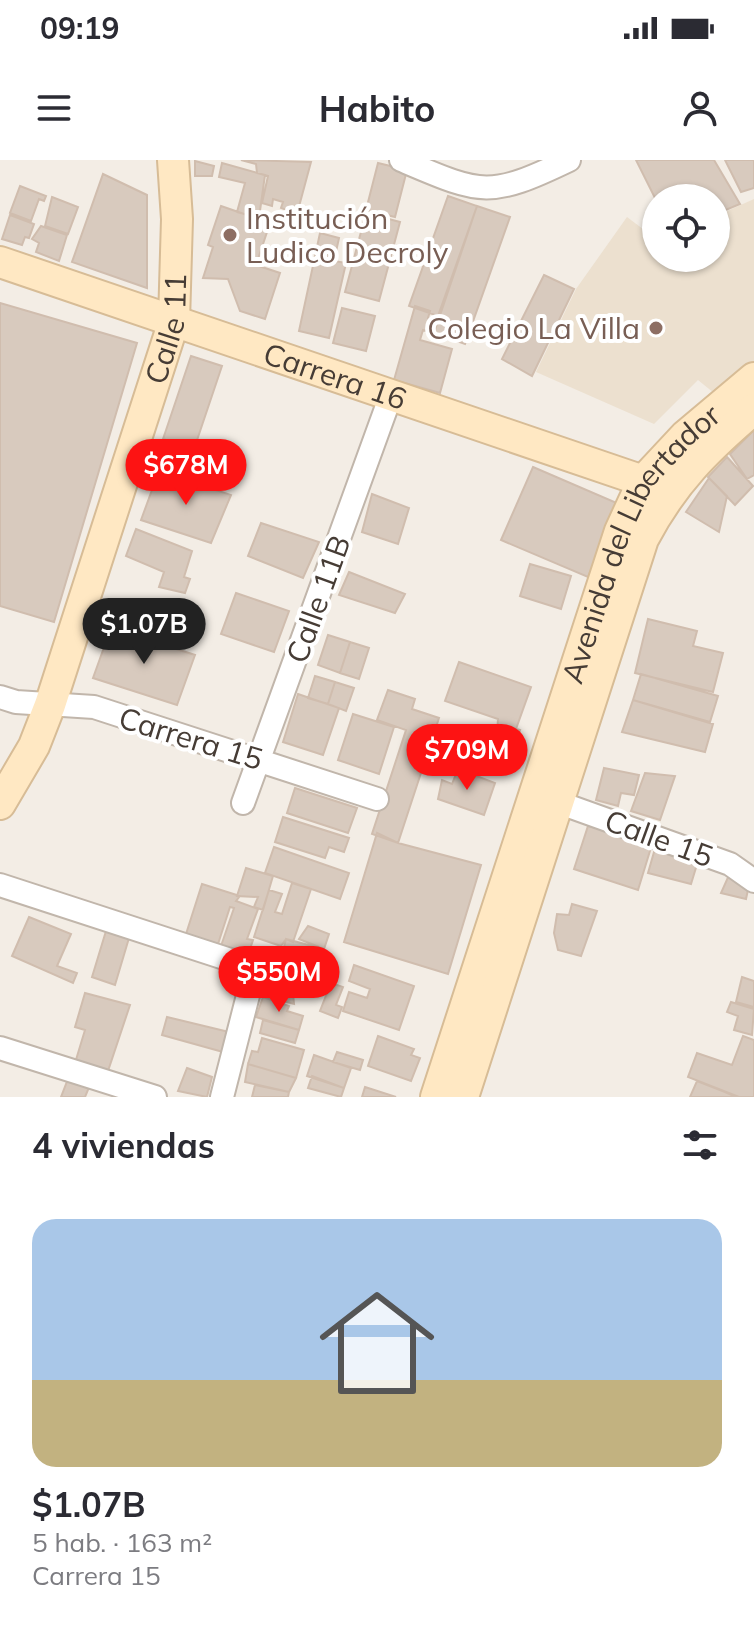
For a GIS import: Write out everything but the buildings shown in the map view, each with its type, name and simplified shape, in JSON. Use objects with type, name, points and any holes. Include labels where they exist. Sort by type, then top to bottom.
[{"type":"main road","name":"Calle 11","points":[[0,804],[34,746],[50,705],[174,321],[177,219],[166,163]]},
{"type":"main road","name":"Carrera 16","points":[[0,262],[657,485]]},
{"type":"main road","name":"Avenida del Libertador","points":[[436,1097],[615,546],[657,485],[685,436],[754,378]]},
{"type":"main road","name":"Avenida del Libertador","points":[[463,1097],[560,803],[657,485],[703,453],[754,409]]},
{"type":"street","points":[[401,160],[461,186],[493,190],[530,170],[569,160]]},
{"type":"street","name":"Calle 11B","points":[[243,803],[391,395]]},
{"type":"street","name":"Carrera 15","points":[[0,697],[50,705],[94,707],[377,799]]},
{"type":"street","name":"Calle 15","points":[[560,803],[730,864],[754,881]]},
{"type":"street","points":[[0,885],[255,968],[222,1097]]},
{"type":"street","points":[[0,1048],[155,1097]]},
{"type":"shaded area","name":"Colegio La Villa","points":[[754,199],[754,366],[714,393],[698,380],[654,424],[536,372],[576,289],[627,217],[642,228],[642,272],[730,272],[730,210]]},
{"type":"place","name":"Institución Ludico Decroly","points":[[230,235]]},
{"type":"place","name":"Colegio La Villa","points":[[656,328]]}]
